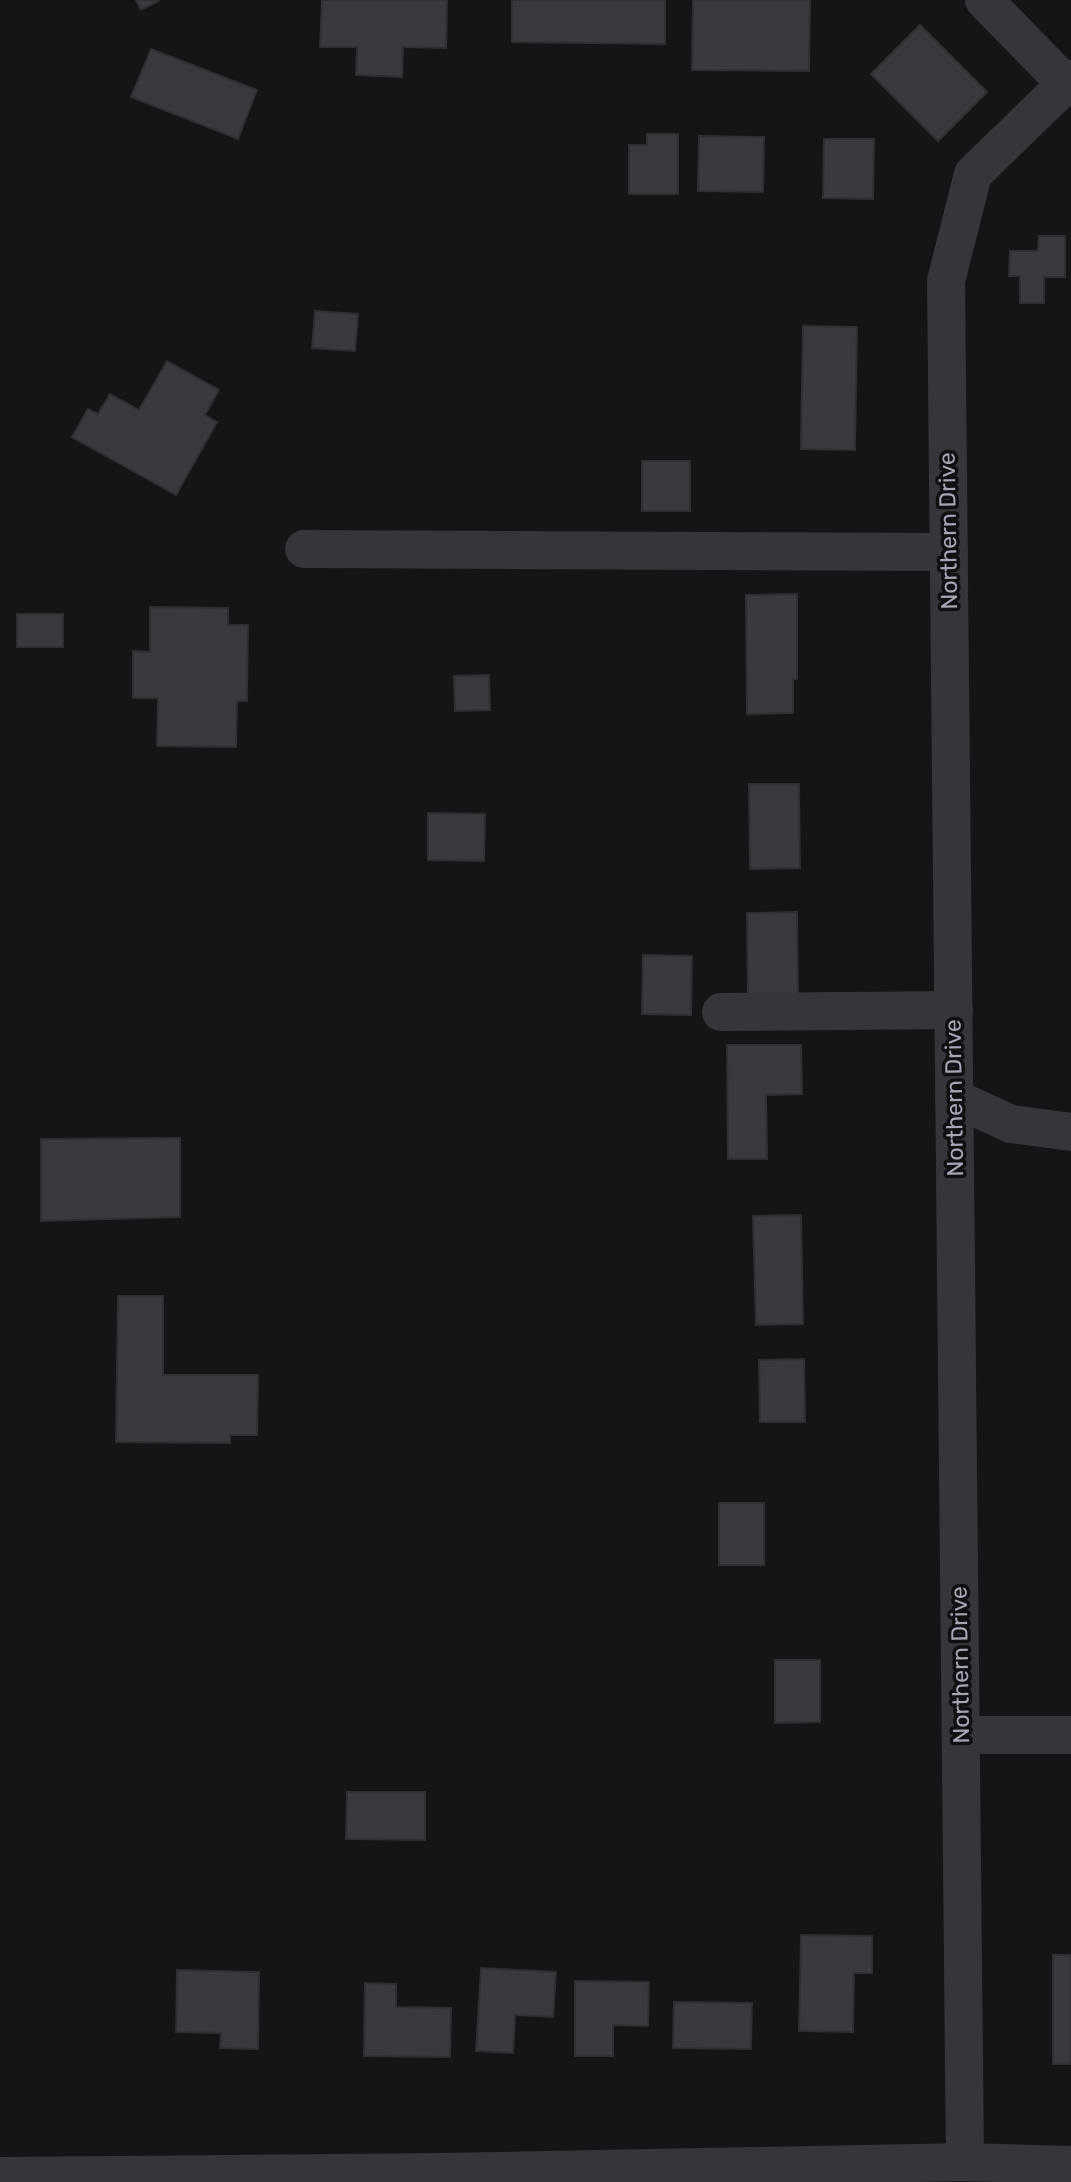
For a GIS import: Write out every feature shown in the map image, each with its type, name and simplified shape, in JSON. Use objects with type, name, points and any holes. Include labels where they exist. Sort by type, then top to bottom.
[{"type":"street","points":[[984,0],[1068,82]]},
{"type":"street","name":"Northern Drive","points":[[965,2162],[946,281],[973,174],[1068,82]]},
{"type":"street","points":[[304,549],[948,552]]},
{"type":"street","points":[[721,1012],[954,1010]]},
{"type":"street","points":[[954,1098],[1011,1124],[1071,1132]]},
{"type":"street","points":[[961,1735],[1071,1735]]},
{"type":"street","points":[[0,2176],[443,2177],[965,2162],[1071,2165]]},
{"type":"building","points":[[136,0],[160,0],[141,10]]},
{"type":"building","points":[[322,0],[447,0],[446,48],[403,47],[402,77],[356,75],[357,47],[320,47]]},
{"type":"building","points":[[512,0],[665,0],[665,44],[512,42]]},
{"type":"building","points":[[693,0],[810,0],[809,71],[692,70]]},
{"type":"building","points":[[920,25],[987,92],[938,141],[871,74]]},
{"type":"building","points":[[151,49],[257,90],[238,139],[131,97]]},
{"type":"building","points":[[647,134],[678,134],[678,194],[629,194],[629,145],[647,145]]},
{"type":"building","points":[[699,136],[764,137],[763,192],[698,191]]},
{"type":"building","points":[[824,139],[874,139],[873,199],[823,198]]},
{"type":"building","points":[[1039,236],[1065,236],[1065,277],[1044,277],[1044,303],[1020,303],[1020,276],[1009,276],[1010,251],[1038,251]]},
{"type":"building","points":[[315,311],[358,314],[355,351],[312,348]]},
{"type":"building","points":[[803,326],[857,327],[855,450],[801,449]]},
{"type":"building","points":[[167,361],[219,390],[205,415],[217,422],[176,495],[72,437],[88,409],[98,414],[110,394],[139,410]]},
{"type":"building","points":[[642,461],[690,461],[690,511],[642,511]]},
{"type":"building","points":[[797,594],[797,679],[793,679],[793,713],[747,714],[746,595]]},
{"type":"building","points":[[150,607],[228,608],[228,625],[248,625],[247,701],[237,701],[236,747],[157,746],[158,698],[133,698],[133,651],[150,652]]},
{"type":"building","points":[[17,614],[63,614],[63,647],[17,647]]},
{"type":"building","points":[[489,675],[490,710],[455,711],[454,676]]},
{"type":"building","points":[[749,784],[799,784],[800,868],[750,869]]},
{"type":"building","points":[[428,813],[485,814],[484,861],[428,860]]},
{"type":"building","points":[[797,912],[798,997],[748,998],[747,913]]},
{"type":"building","points":[[643,955],[692,956],[691,1015],[642,1014]]},
{"type":"building","points":[[727,1045],[801,1045],[802,1094],[766,1095],[767,1159],[728,1159]]},
{"type":"building","points":[[180,1138],[180,1217],[41,1221],[41,1139]]},
{"type":"building","points":[[801,1215],[803,1324],[756,1325],[753,1216]]},
{"type":"building","points":[[118,1296],[163,1296],[163,1375],[258,1375],[257,1435],[230,1435],[230,1443],[116,1442]]},
{"type":"building","points":[[804,1359],[805,1422],[760,1422],[759,1360]]},
{"type":"building","points":[[719,1503],[764,1503],[764,1565],[719,1565]]},
{"type":"building","points":[[775,1660],[820,1660],[820,1722],[775,1723]]},
{"type":"building","points":[[347,1792],[425,1792],[425,1840],[346,1839]]},
{"type":"building","points":[[801,1935],[872,1936],[872,1973],[854,1973],[853,2032],[799,2031]]},
{"type":"building","points":[[1053,1955],[1071,1955],[1071,2064],[1053,2064]]},
{"type":"building","points":[[481,1968],[556,1972],[553,2017],[515,2015],[513,2053],[476,2051]]},
{"type":"building","points":[[177,1970],[259,1972],[258,2049],[220,2048],[221,2033],[176,2032]]},
{"type":"building","points":[[575,1981],[649,1982],[648,2026],[613,2025],[613,2056],[575,2056]]},
{"type":"building","points":[[365,1983],[396,1984],[396,2007],[451,2008],[450,2057],[364,2056]]},
{"type":"building","points":[[674,2002],[752,2003],[751,2049],[673,2048]]}]
